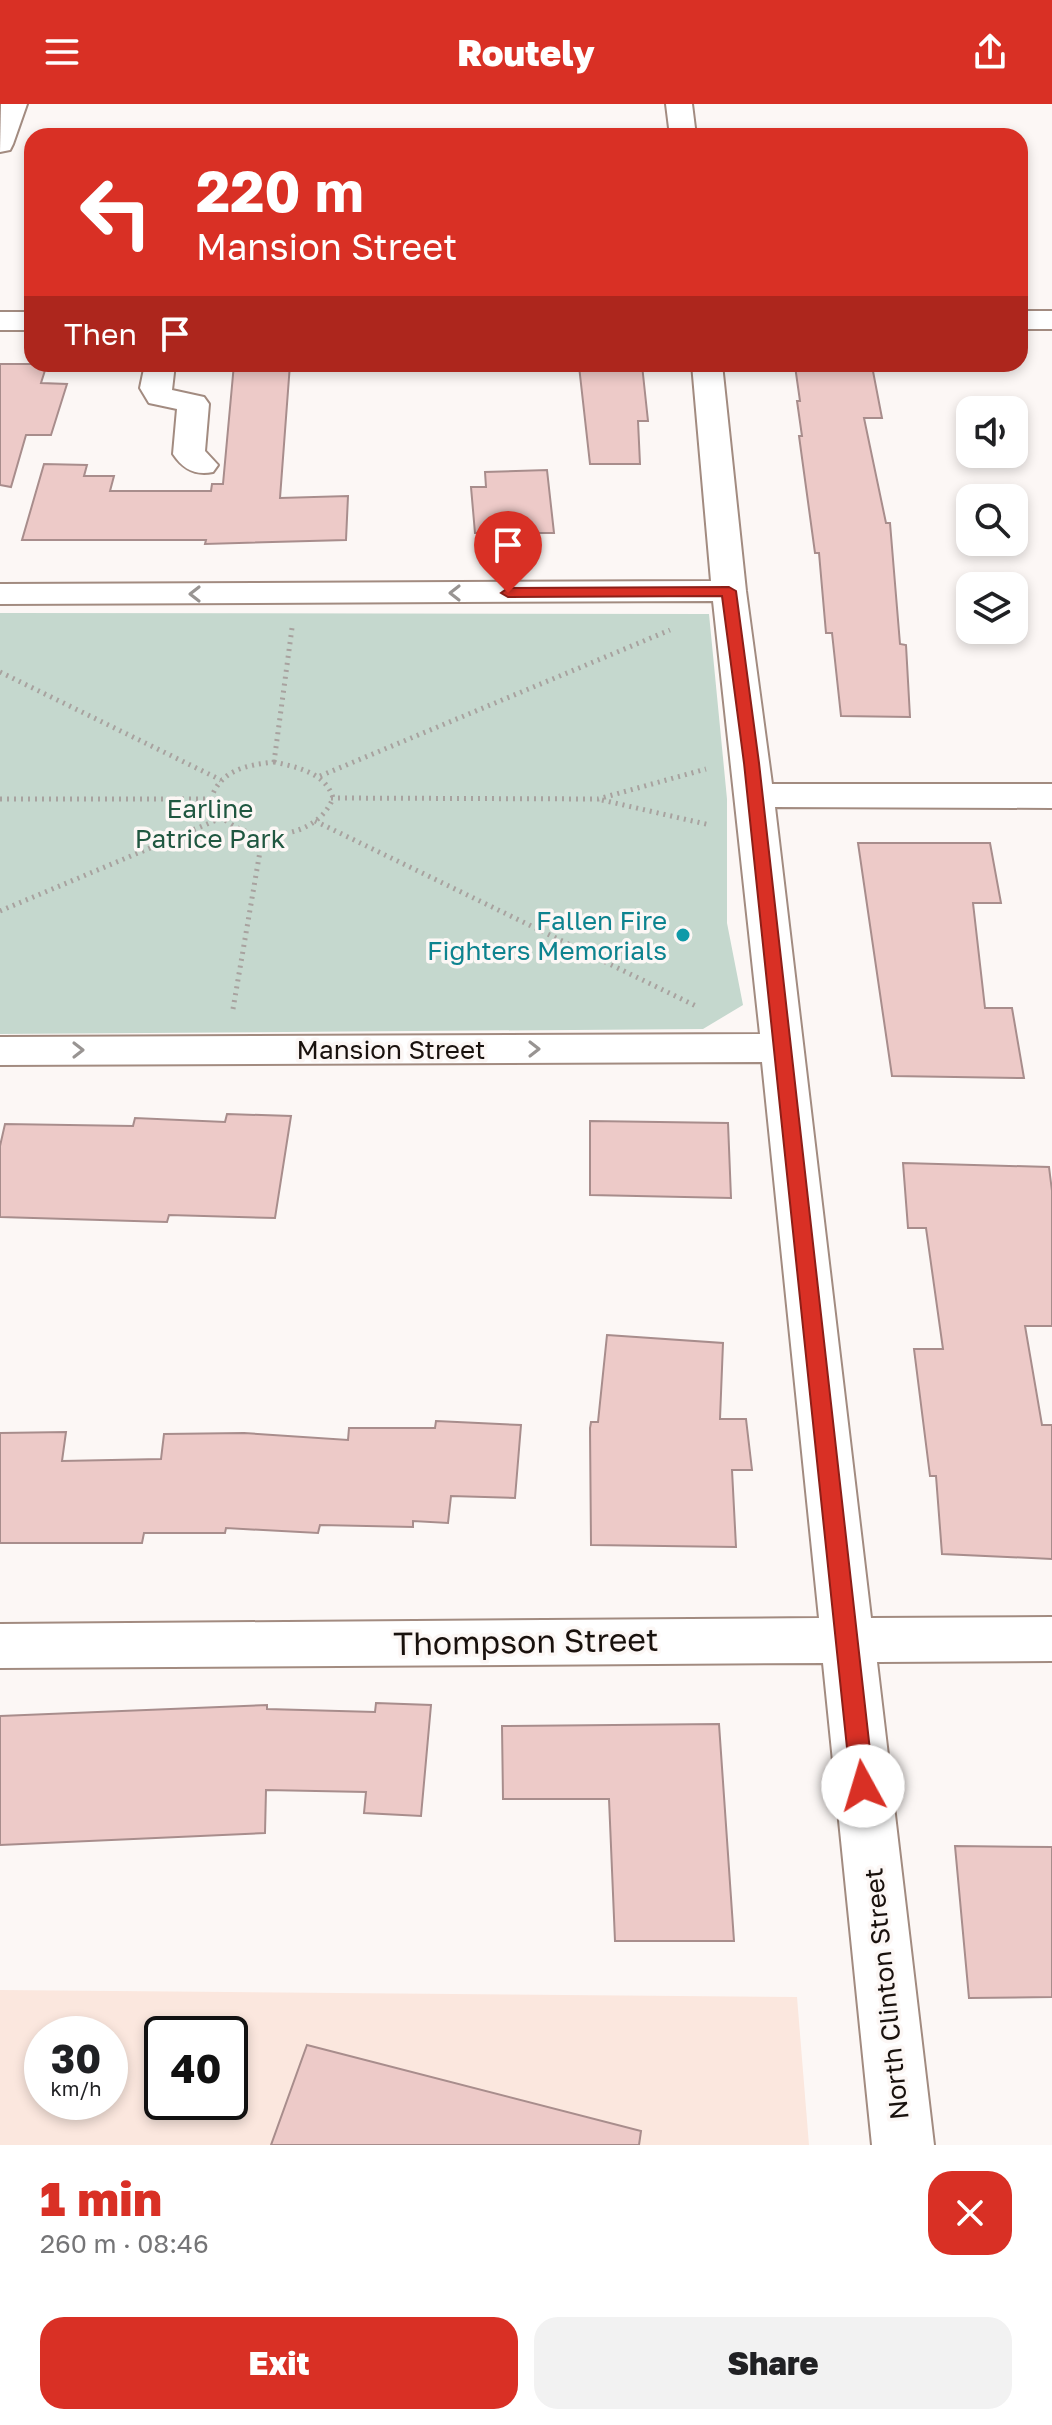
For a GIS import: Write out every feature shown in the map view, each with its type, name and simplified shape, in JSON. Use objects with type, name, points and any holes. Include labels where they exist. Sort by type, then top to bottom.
[{"type":"street","points":[[0,144],[14,104]]},
{"type":"street","points":[[680,105],[682,128]]},
{"type":"street","points":[[1028,320],[1052,320]]},
{"type":"street","points":[[0,321],[24,321]]},
{"type":"street","points":[[159,372],[156,388],[160,396],[193,404],[189,454],[202,465]]},
{"type":"street","name":"North Clinton Street","points":[[708,372],[729,591],[903,2145]]},
{"type":"street","points":[[0,594],[729,591]]},
{"type":"street","points":[[754,795],[1052,796]]},
{"type":"street","name":"Mansion Street","points":[[0,1051],[781,1048]]},
{"type":"street","name":"Thompson Street","points":[[0,1646],[1052,1639]]},
{"type":"path","points":[[320,776],[694,619],[729,591]]},
{"type":"path","points":[[274,762],[296,594]]},
{"type":"path","points":[[0,672],[221,780]]},
{"type":"path","points":[[274,762],[299,765],[320,776],[331,798],[328,807],[315,821],[284,832],[263,834],[231,827],[219,819],[211,799],[221,780],[241,768],[274,762]]},
{"type":"path","points":[[598,799],[706,769]]},
{"type":"path","points":[[331,798],[598,799],[710,825]]},
{"type":"path","points":[[0,799],[211,799]]},
{"type":"path","points":[[0,911],[219,819]]},
{"type":"path","points":[[315,821],[706,1011]]},
{"type":"path","points":[[226,1049],[263,834]]},
{"type":"shaded area","points":[[0,1990],[797,1997],[809,2145],[0,2145]]},
{"type":"green space","name":"Earline Patrice Park","points":[[0,613],[709,614],[727,799],[727,923],[743,1005],[703,1029],[0,1034]]},
{"type":"building","points":[[0,364],[24,364],[24,372],[44,372],[41,383],[67,384],[51,435],[26,435],[11,487],[0,485]]},
{"type":"building","points":[[233,372],[289,372],[280,498],[348,496],[346,540],[205,544],[206,540],[22,540],[44,464],[87,465],[84,476],[114,476],[110,491],[211,491],[212,484],[223,484]]},
{"type":"building","points":[[580,372],[643,372],[648,421],[638,421],[640,464],[590,464]]},
{"type":"building","points":[[796,372],[873,372],[882,418],[864,418],[886,523],[890,523],[900,644],[906,645],[910,717],[841,716],[832,633],[826,633],[819,553],[815,553],[799,436],[802,436],[797,401],[800,401]]},
{"type":"building","points":[[547,470],[554,533],[475,533],[471,487],[486,487],[485,472]]},
{"type":"building","points":[[858,843],[990,843],[1001,903],[973,903],[985,1008],[1012,1008],[1024,1078],[892,1076]]},
{"type":"building","points":[[227,1114],[291,1116],[275,1218],[169,1215],[167,1222],[0,1217],[0,1146],[5,1124],[133,1126],[135,1118],[225,1122]]},
{"type":"building","points":[[590,1121],[728,1123],[731,1198],[590,1195]]},
{"type":"building","points":[[903,1163],[1049,1167],[1052,1191],[1052,1326],[1025,1326],[1042,1425],[1052,1425],[1052,1559],[942,1554],[936,1476],[930,1476],[914,1349],[943,1349],[926,1228],[908,1228]]},
{"type":"building","points":[[607,1335],[723,1343],[720,1419],[746,1419],[752,1470],[732,1470],[736,1547],[591,1545],[590,1428],[591,1422],[598,1422]]},
{"type":"building","points":[[436,1421],[521,1425],[515,1498],[451,1496],[448,1523],[413,1521],[413,1527],[320,1525],[318,1533],[226,1528],[225,1533],[144,1533],[142,1543],[0,1543],[0,1433],[66,1432],[62,1461],[161,1459],[164,1434],[244,1433],[348,1440],[349,1428],[435,1428]]},
{"type":"building","points":[[376,1703],[431,1705],[421,1816],[364,1813],[366,1792],[266,1790],[265,1833],[0,1845],[0,1716],[267,1705],[267,1709],[375,1712]]},
{"type":"building","points":[[719,1724],[734,1941],[615,1941],[609,1799],[503,1799],[502,1726]]},
{"type":"building","points":[[955,1846],[1052,1847],[1052,1997],[969,1998]]},
{"type":"building","points":[[307,2045],[641,2131],[639,2145],[271,2145]]},
{"type":"place","name":"Fallen Fire Fighters Memorials","points":[[683,935]]},
{"type":"route","points":[[508,593],[729,591],[751,763],[863,1786]]}]
